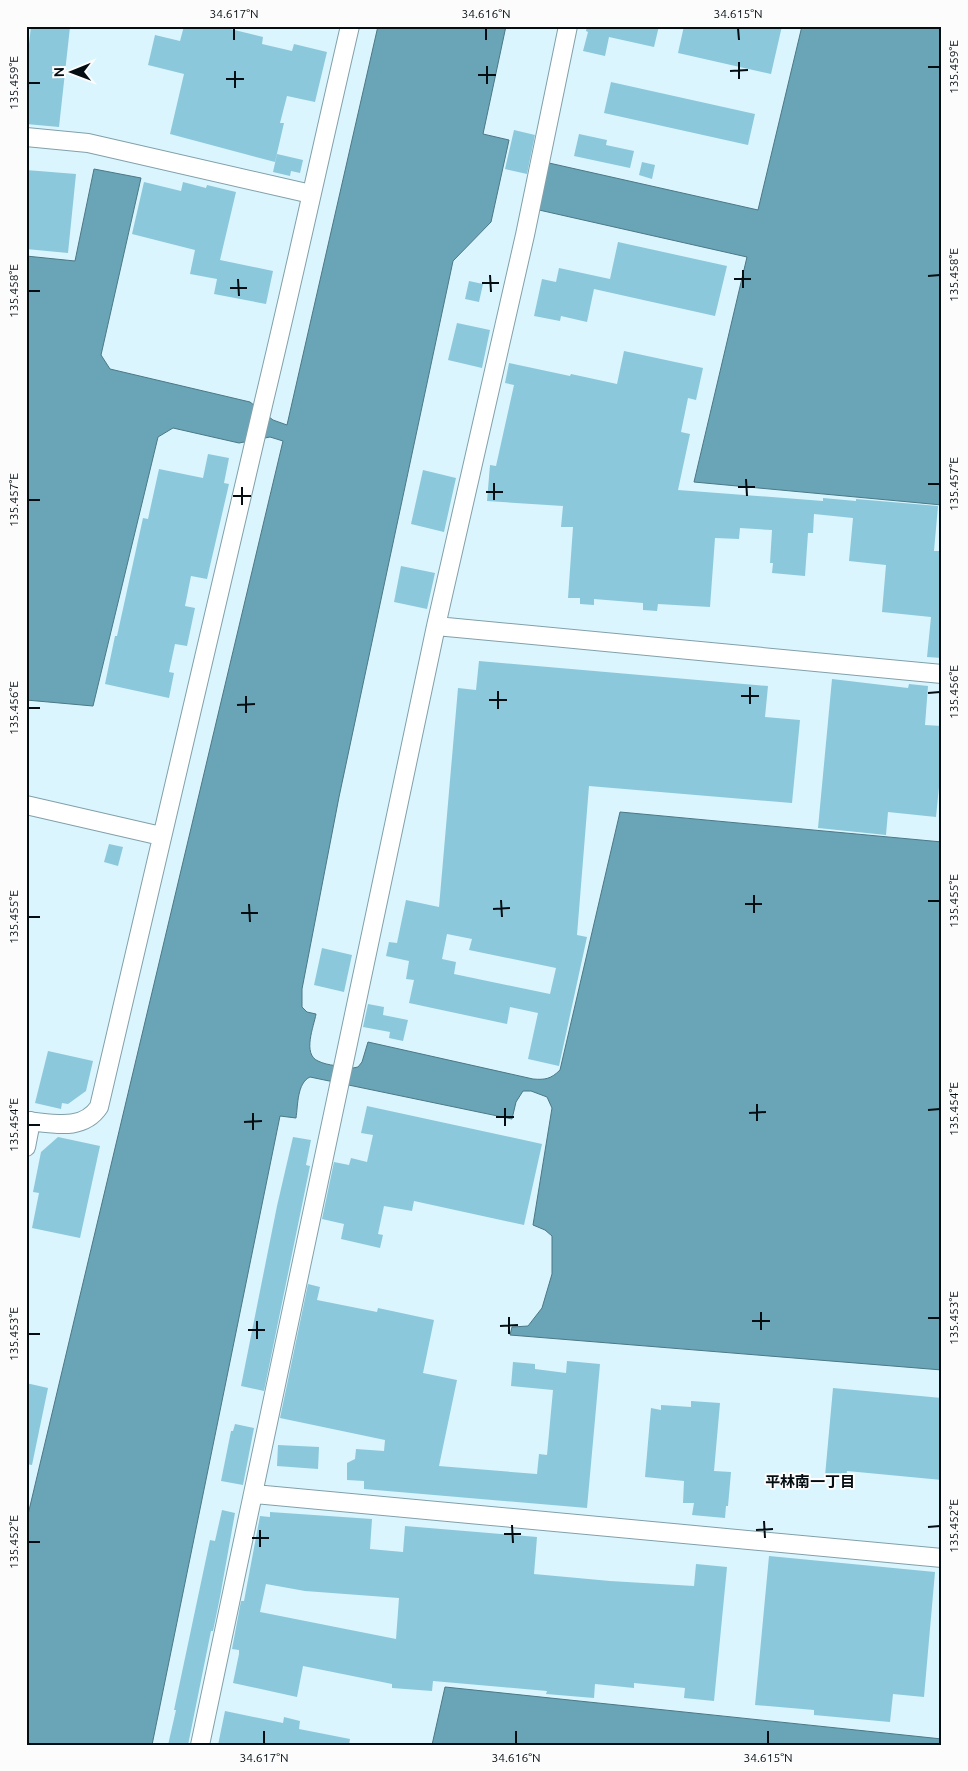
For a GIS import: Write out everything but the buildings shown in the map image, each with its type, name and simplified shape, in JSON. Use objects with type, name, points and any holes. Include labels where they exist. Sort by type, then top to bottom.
[{"type":"street","points":[[26,1147],[29,1121],[78,1124],[94,1115],[99,1107],[350,26]]},
{"type":"street","points":[[200,1745],[436,626],[525,234],[568,26]]},
{"type":"street","points":[[26,137],[88,143],[310,194]]},
{"type":"street","points":[[436,626],[942,674]]},
{"type":"street","points":[[26,805],[161,836]]},
{"type":"street","points":[[254,1494],[942,1558]]},
{"type":"water","points":[[378,26],[506,26],[483,134],[509,140],[491,222],[453,261],[339,797],[302,989],[302,1007],[307,1012],[316,1014],[310,1039],[313,1057],[322,1063],[331,1065],[358,1067],[362,1062],[368,1042],[533,1079],[548,1078],[557,1073],[560,1070],[620,812],[942,842],[942,1370],[510,1335],[512,1327],[528,1326],[542,1308],[552,1274],[552,1236],[545,1230],[533,1225],[552,1108],[547,1097],[531,1091],[523,1091],[516,1102],[512,1119],[310,1077],[300,1089],[296,1118],[280,1116],[152,1745],[26,1745],[26,1523],[283,441],[270,437],[239,443],[173,428],[158,437],[93,706],[26,700],[26,256],[75,261],[94,169],[141,178],[101,355],[110,369],[250,402],[273,420],[287,425]]},
{"type":"water","points":[[802,26],[942,26],[942,505],[694,482],[747,257],[539,210],[549,163],[758,210]]},
{"type":"water","points":[[445,1687],[942,1739],[942,1745],[432,1745]]},
{"type":"district","name":"平林南一丁目","points":[[810,1481]]}]
